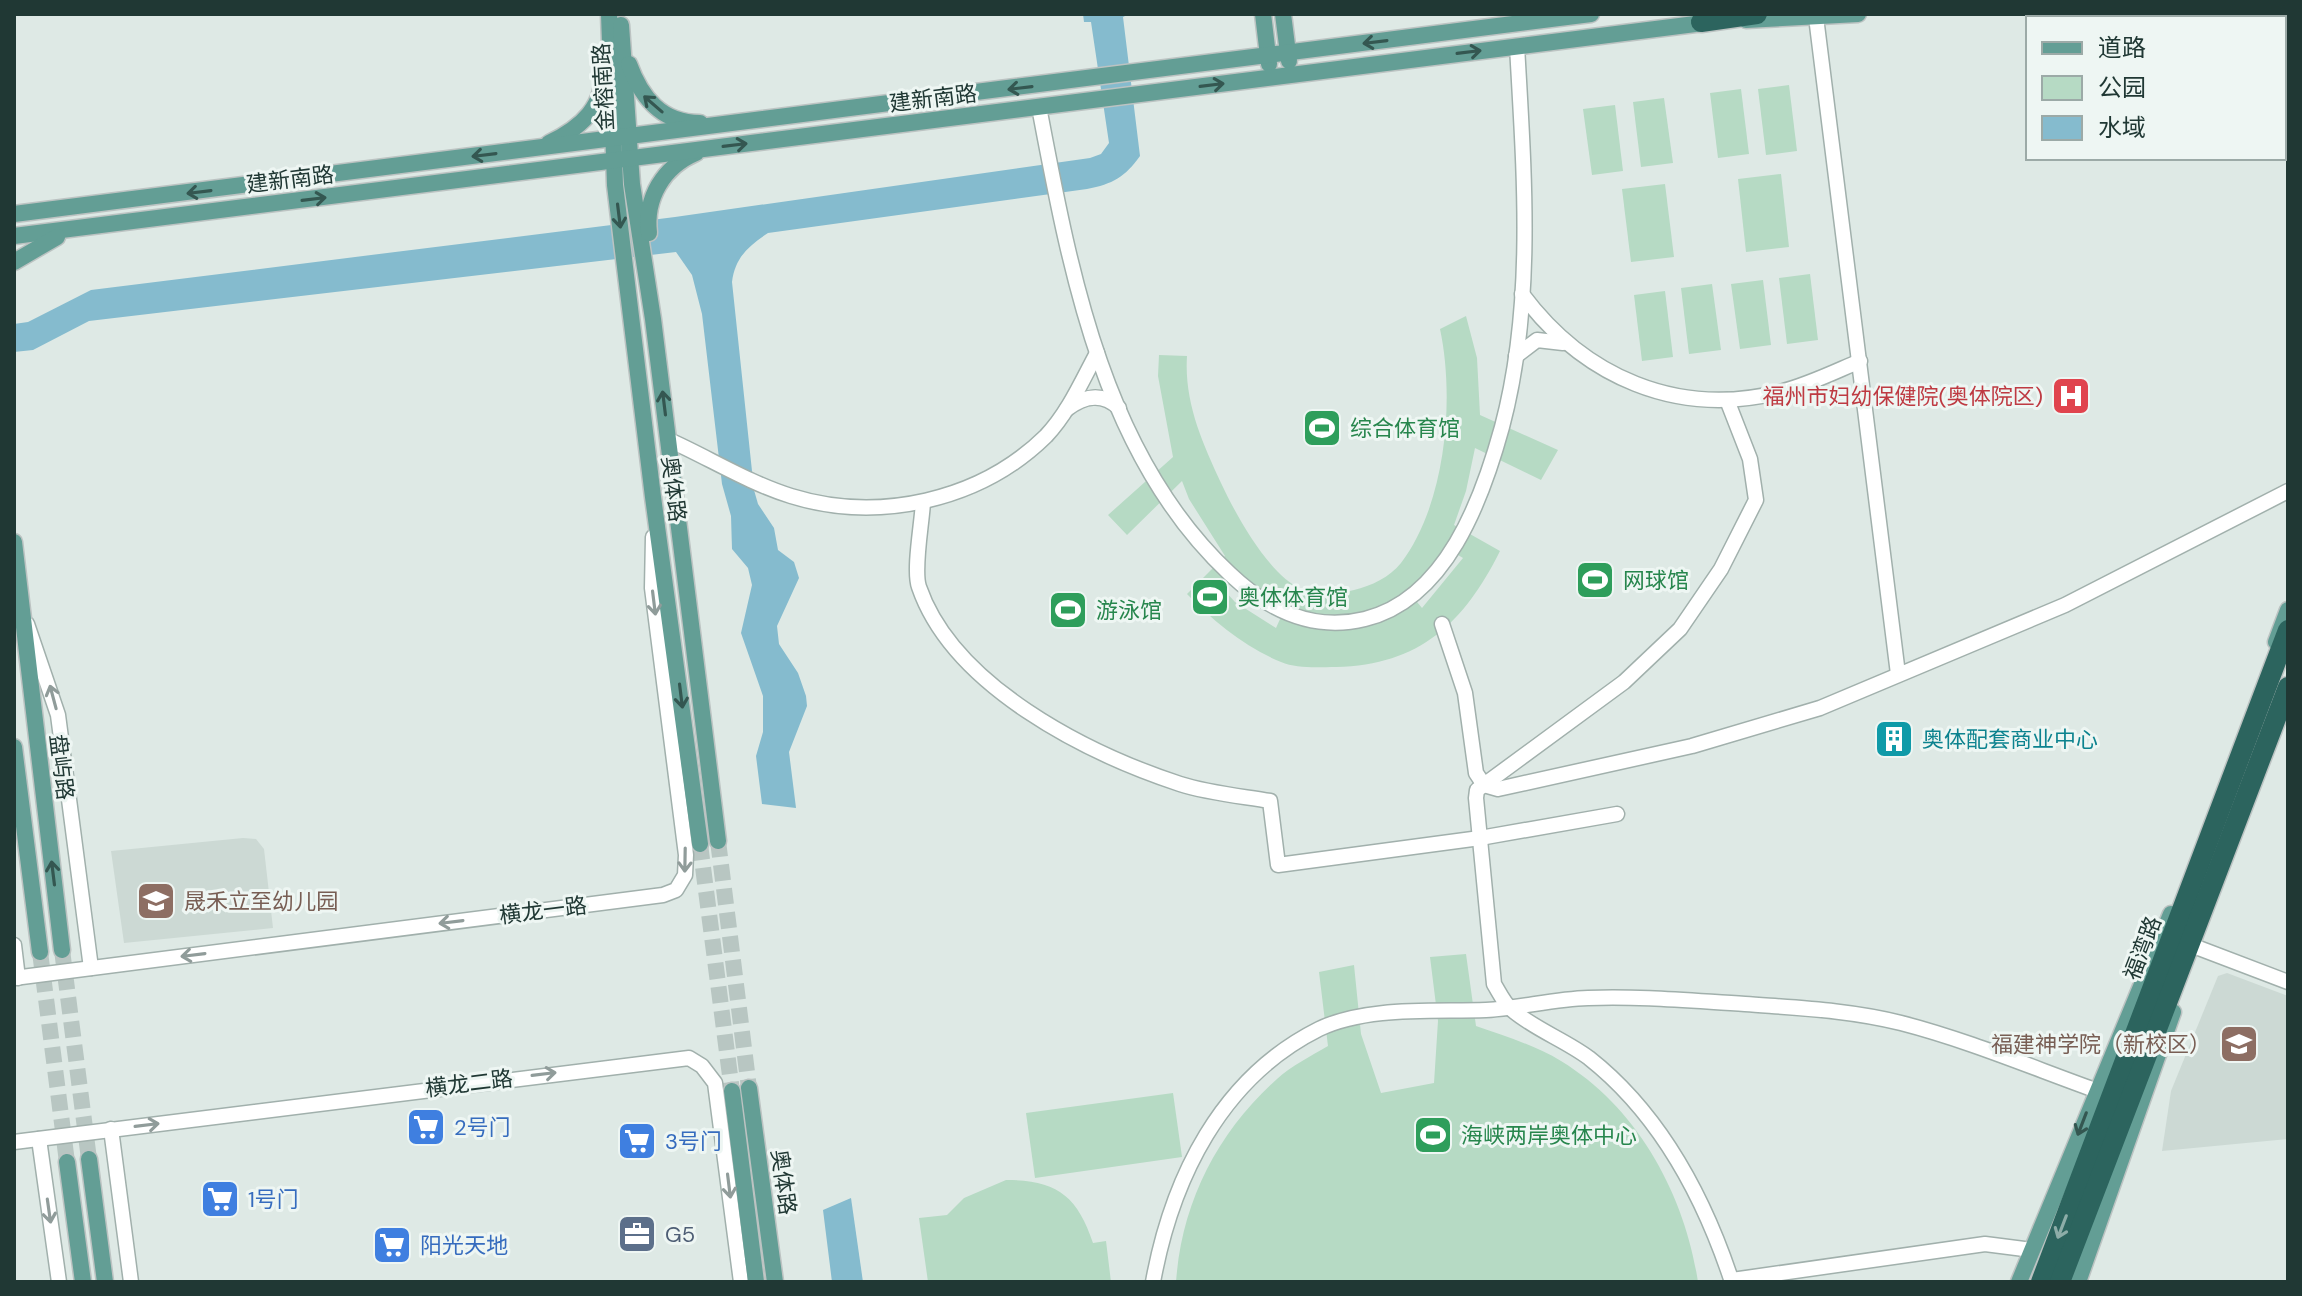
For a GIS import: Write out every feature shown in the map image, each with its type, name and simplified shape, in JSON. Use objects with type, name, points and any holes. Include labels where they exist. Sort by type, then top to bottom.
[{"type":"highway","points":[[1701,22],[1757,14]]},
{"type":"highway","name":"福湾路","points":[[2041,1282],[2288,630]]},
{"type":"highway","name":"福湾路","points":[[2060,1282],[2288,687]]},
{"type":"main road","points":[[533,149],[579,127],[600,95],[604,78],[602,14]]},
{"type":"main road","name":"金榕南路","points":[[609,14],[622,138]]},
{"type":"main road","name":"金榕南路","points":[[620,14],[623,49],[622,138]]},
{"type":"main road","points":[[1263,14],[1271,77]]},
{"type":"main road","points":[[1283,14],[1290,74]]},
{"type":"main road","name":"建新南路","points":[[14,214],[1591,14]]},
{"type":"main road","name":"建新南路","points":[[14,236],[1701,22],[1858,14]]},
{"type":"main road","points":[[623,49],[639,91],[664,114],[694,123],[753,122]]},
{"type":"main road","name":"奥体路","points":[[622,138],[653,497],[700,844]]},
{"type":"main road","points":[[653,319],[647,219],[652,195],[673,168],[706,149]]},
{"type":"main road","name":"奥体路","points":[[622,159],[653,319],[718,841]]},
{"type":"main road","points":[[14,262],[41,244],[84,228]]},
{"type":"main road","name":"盘屿路","points":[[14,542],[62,950]]},
{"type":"main road","points":[[2019,1282],[2095,1090],[2175,905],[2288,610]]},
{"type":"main road","points":[[2078,1282],[2196,947],[2288,707]]},
{"type":"main road","name":"盘屿路","points":[[14,747],[40,952]]},
{"type":"main road","name":"奥体路","points":[[756,1282],[740,1090],[775,1282]]},
{"type":"main road","points":[[89,1159],[105,1282]]},
{"type":"main road","points":[[67,1162],[83,1282]]},
{"type":"street","points":[[1816,17],[1898,674]]},
{"type":"street","points":[[1039,107],[1061,219],[1097,353],[1136,444],[1175,510],[1214,560],[1240,584],[1286,615],[1318,623],[1352,622],[1387,613],[1428,581],[1459,538],[1495,449],[1516,356],[1522,294],[1525,189],[1517,46]]},
{"type":"street","points":[[1522,294],[1567,345],[1597,366],[1645,387],[1677,396],[1727,400],[1783,392],[1860,361]]},
{"type":"street","points":[[1516,356],[1537,340],[1550,339],[1567,345]]},
{"type":"street","points":[[669,440],[766,486],[808,500],[852,507],[923,502],[969,486],[1011,463],[1045,436],[1066,409],[1097,353]]},
{"type":"street","points":[[1066,409],[1091,397],[1106,399],[1120,409]]},
{"type":"street","points":[[1727,400],[1750,459],[1756,500],[1721,569],[1680,629],[1624,682],[1477,790],[1494,984],[1510,1008],[1585,1055],[1621,1086],[1644,1112],[1686,1174],[1732,1281],[1985,1244],[2032,1250]]},
{"type":"street","points":[[1442,624],[1465,693],[1476,773],[1484,785],[1498,789],[1692,746],[1820,708],[2065,605],[2288,491]]},
{"type":"street","name":"横龙一路","points":[[16,978],[663,895],[676,890],[685,875],[686,855],[652,588],[653,497]]},
{"type":"street","points":[[923,502],[917,585],[946,639],[999,691],[1057,730],[1125,763],[1182,784],[1270,801],[1278,865],[1480,838],[1617,814]]},
{"type":"street","points":[[24,617],[44,664],[58,715],[91,968]]},
{"type":"street","points":[[14,945],[16,978]]},
{"type":"street","points":[[2196,947],[2288,982]]},
{"type":"street","points":[[1153,1282],[1167,1222],[1187,1170],[1224,1106],[1265,1064],[1309,1035],[1349,1020],[1510,1008],[1586,998],[1677,999],[1829,1010],[1901,1023],[2095,1090]]},
{"type":"street","name":"横龙二路","points":[[14,1142],[689,1058],[707,1071],[717,1091],[741,1282]]},
{"type":"street","points":[[111,1129],[131,1282]]},
{"type":"street","points":[[39,1139],[59,1282]]},
{"type":"shaded area","points":[[256,839],[264,849],[273,928],[124,943],[111,851]]},
{"type":"shaded area","name":"福建神学院（新校区）","points":[[2227,973],[2288,996],[2288,1139],[2162,1151],[2171,1091],[2218,976]]},
{"type":"green space","points":[[1789,85],[1797,151],[1766,155],[1758,89]]},
{"type":"green space","points":[[1741,89],[1749,154],[1718,158],[1710,93]]},
{"type":"green space","points":[[1664,98],[1673,163],[1641,167],[1633,102]]},
{"type":"green space","points":[[1615,105],[1623,171],[1592,175],[1583,109]]},
{"type":"green space","points":[[1781,174],[1789,247],[1746,252],[1738,179]]},
{"type":"green space","points":[[1665,184],[1674,257],[1631,262],[1622,189]]},
{"type":"green space","points":[[1810,274],[1818,340],[1787,344],[1779,278]]},
{"type":"green space","points":[[1763,280],[1771,345],[1740,349],[1731,284]]},
{"type":"green space","points":[[1712,284],[1721,350],[1689,354],[1681,288]]},
{"type":"green space","points":[[1665,291],[1673,357],[1642,361],[1634,295]]},
{"type":"green space","points":[[1466,316],[1477,358],[1480,415],[1558,450],[1541,480],[1475,448],[1466,491],[1454,525],[1500,551],[1486,577],[1454,619],[1415,648],[1366,664],[1308,667],[1281,662],[1231,633],[1187,594],[1225,556],[1189,499],[1182,481],[1127,535],[1108,515],[1173,457],[1158,376],[1159,355],[1187,356],[1188,389],[1201,437],[1235,511],[1277,571],[1301,589],[1314,593],[1348,591],[1380,580],[1401,563],[1416,539],[1437,481],[1443,450],[1447,387],[1440,329]],"holes":[[[1445,547],[1463,558],[1422,608],[1408,591],[1432,568]],[[1241,573],[1257,590],[1285,608],[1276,628],[1235,602],[1224,590]]]},
{"type":"green space","name":"海峡两岸奥体中心","points":[[1466,954],[1476,1026],[1561,1061],[1588,1080],[1635,1129],[1654,1156],[1682,1217],[1698,1282],[1176,1282],[1186,1224],[1206,1171],[1220,1146],[1237,1122],[1277,1079],[1328,1046],[1319,972],[1354,965],[1361,1034],[1381,1093],[1434,1083],[1438,1021],[1430,957]]},
{"type":"green space","points":[[1173,1093],[1182,1157],[1035,1178],[1026,1113]]},
{"type":"green space","points":[[1006,1180],[1051,1187],[1072,1202],[1093,1243],[1106,1241],[1111,1282],[928,1282],[919,1218],[947,1215],[964,1198]]},
{"type":"water","points":[[1083,14],[1129,14],[1123,17],[1140,156],[1123,174],[1104,185],[1087,189],[768,233],[749,248],[736,266],[732,282],[754,490],[758,504],[774,528],[778,550],[794,562],[799,578],[777,626],[779,644],[798,673],[806,696],[807,706],[789,752],[796,808],[762,804],[756,756],[763,732],[763,696],[741,633],[752,585],[748,568],[732,549],[731,516],[722,484],[702,314],[692,275],[676,252],[89,321],[33,350],[14,352],[14,324],[28,322],[91,290],[675,217],[1090,158],[1101,154],[1109,143],[1091,22],[1084,22]]},
{"type":"water","points":[[851,1198],[863,1282],[832,1282],[823,1210]]},
{"type":"tunnel","points":[[718,841],[749,1088]]},
{"type":"tunnel","points":[[700,844],[732,1091]]},
{"type":"tunnel","points":[[62,950],[89,1159]]},
{"type":"tunnel","points":[[40,952],[67,1162]]},
{"type":"place","name":"福州市妇幼保健院(奥体院区)","points":[[2071,396]]},
{"type":"place","name":"综合体育馆","points":[[1322,428]]},
{"type":"place","name":"网球馆","points":[[1595,580]]},
{"type":"place","name":"奥体体育馆","points":[[1210,597]]},
{"type":"place","name":"游泳馆","points":[[1068,610]]},
{"type":"place","name":"奥体配套商业中心","points":[[1894,739]]},
{"type":"place","name":"晟禾立至幼儿园","points":[[156,901]]},
{"type":"place","name":"福建神学院（新校区）","points":[[2239,1044]]},
{"type":"place","name":"2号门","points":[[426,1127]]},
{"type":"place","name":"海峡两岸奥体中心","points":[[1433,1135]]},
{"type":"place","name":"3号门","points":[[637,1141]]},
{"type":"place","name":"1号门","points":[[220,1199]]},
{"type":"place","name":"G5","points":[[637,1234]]},
{"type":"place","name":"阳光天地","points":[[392,1245]]}]
